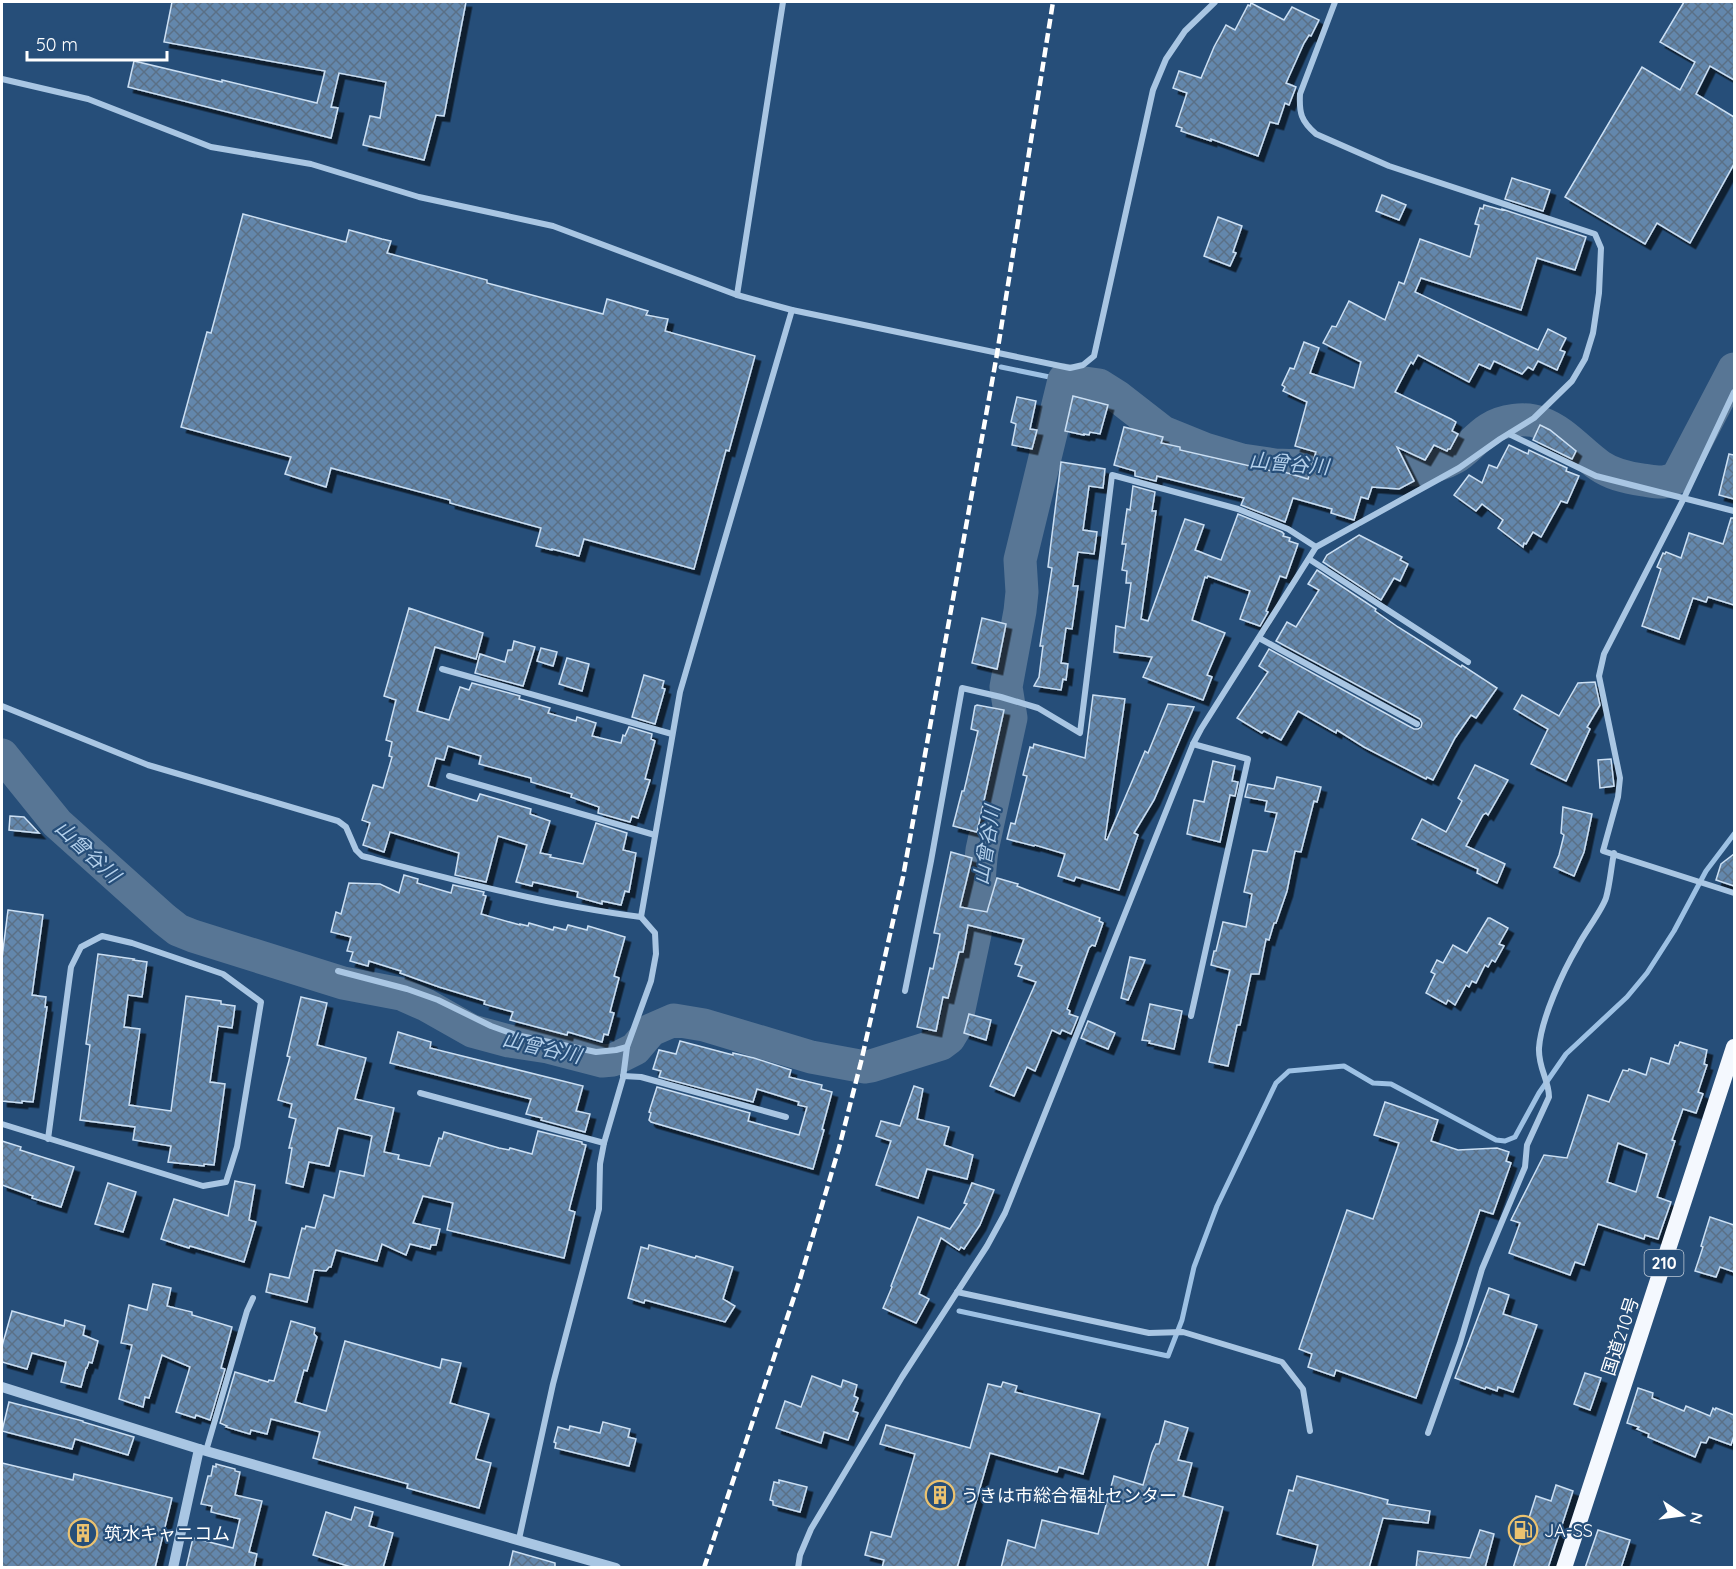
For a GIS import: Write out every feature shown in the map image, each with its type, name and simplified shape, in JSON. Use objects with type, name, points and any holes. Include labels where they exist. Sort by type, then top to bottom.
[{"type":"highway","name":"国道210号","points":[[1564,1568],[1734,1047]]},
{"type":"street","points":[[736,295],[783,2]]},
{"type":"street","points":[[2,78],[88,99],[212,147],[311,164],[419,197],[553,226],[736,295],[792,310],[1070,368],[1083,365],[1094,356],[1153,90],[1166,59],[1185,30],[1215,2]]},
{"type":"street","points":[[798,1568],[800,1555],[812,1529],[902,1377],[987,1246],[1005,1213],[1193,744],[1316,547],[1459,468],[1500,439],[1525,425],[1572,381],[1585,359],[1593,333],[1599,292],[1601,248],[1595,234],[1389,166],[1316,134],[1306,125],[1300,110],[1300,94],[1335,2]]},
{"type":"street","points":[[641,917],[680,692],[792,310]]},
{"type":"street","points":[[1734,392],[1684,498],[1604,654],[1599,676],[1620,778],[1618,796],[1603,851],[1734,893]]},
{"type":"street","points":[[1509,434],[1596,476],[1734,511]]},
{"type":"street","points":[[905,991],[962,688],[1038,708],[1080,733],[1112,476],[1238,508],[1288,529],[1316,547]]},
{"type":"street","points":[[1309,559],[1468,662]]},
{"type":"street","points":[[1258,638],[1417,724]]},
{"type":"street","points":[[442,669],[672,734]]},
{"type":"street","points":[[2,706],[148,765],[338,821],[346,828],[356,850],[362,856],[494,890],[641,917],[655,933],[656,954],[651,981],[627,1049],[623,1076],[604,1143],[600,1164],[599,1209],[553,1384],[519,1539]]},
{"type":"street","points":[[1191,1016],[1248,759],[1193,744]]},
{"type":"street","points":[[449,776],[655,835]]},
{"type":"street","points":[[1428,1434],[1460,1343],[1482,1269],[1525,1167],[1527,1145],[1549,1097],[1549,1090],[1540,1067],[1539,1049],[1542,1028],[1576,948],[1605,900],[1614,853]]},
{"type":"street","points":[[2,1124],[48,1139],[203,1186],[226,1182],[237,1147],[261,1002],[223,974],[132,943],[102,936],[81,947],[71,967],[48,1139]]},
{"type":"street","points":[[338,971],[438,1000],[491,1026],[516,1035],[596,1052],[627,1049]]},
{"type":"street","points":[[623,1076],[641,1077],[786,1118]]},
{"type":"street","points":[[420,1092],[604,1143]]},
{"type":"street","points":[[957,1292],[1149,1333],[1183,1332],[1282,1362],[1303,1389],[1310,1431]]},
{"type":"street","points":[[172,1568],[203,1450],[253,1298]]},
{"type":"street","points":[[2,1387],[203,1450],[616,1568]]},
{"type":"building","points":[[172,2],[466,2],[444,116],[436,115],[424,160],[363,145],[370,116],[380,118],[386,82],[339,73],[331,107],[338,108],[331,138],[128,87],[134,61],[317,103],[325,71],[164,42]]},
{"type":"building","points":[[1684,2],[1734,2],[1734,80],[1710,66],[1696,94],[1734,117],[1734,164],[1690,243],[1657,223],[1645,244],[1565,197],[1642,67],[1680,90],[1695,62],[1660,42]]},
{"type":"building","points":[[1251,3],[1284,20],[1292,7],[1319,20],[1311,36],[1309,35],[1304,43],[1286,83],[1296,87],[1289,105],[1285,103],[1278,124],[1270,122],[1258,156],[1181,131],[1182,128],[1176,126],[1187,93],[1173,88],[1179,71],[1201,78],[1226,25],[1235,30]]},
{"type":"building","points":[[1512,178],[1550,190],[1543,211],[1505,199]]},
{"type":"building","points":[[1382,195],[1406,205],[1399,220],[1376,211]]},
{"type":"building","points":[[1484,205],[1586,237],[1575,270],[1537,258],[1521,310],[1421,278],[1415,292],[1538,350],[1548,329],[1566,338],[1560,350],[1565,352],[1557,370],[1538,361],[1533,370],[1528,367],[1522,374],[1494,361],[1490,369],[1479,364],[1469,382],[1418,355],[1413,364],[1411,362],[1395,392],[1456,422],[1452,431],[1458,434],[1450,449],[1447,451],[1434,445],[1425,460],[1397,447],[1414,481],[1399,489],[1372,487],[1368,499],[1361,497],[1354,520],[1331,513],[1332,509],[1293,498],[1285,522],[1241,505],[1244,498],[1157,476],[1156,481],[1135,476],[1135,471],[1114,465],[1124,427],[1163,437],[1161,443],[1180,447],[1180,450],[1272,471],[1274,469],[1308,479],[1316,452],[1295,446],[1307,402],[1283,391],[1285,387],[1282,385],[1290,368],[1294,369],[1304,342],[1319,348],[1310,373],[1354,388],[1361,362],[1323,343],[1332,326],[1336,327],[1349,301],[1385,320],[1399,282],[1404,284],[1420,239],[1470,257],[1479,225],[1475,224],[1480,208],[1483,209]]},
{"type":"building","points":[[243,214],[346,242],[349,230],[391,241],[387,253],[603,314],[607,299],[648,311],[646,315],[668,319],[665,331],[755,356],[729,451],[726,450],[694,569],[584,539],[579,556],[536,546],[541,528],[450,503],[450,500],[331,468],[326,487],[285,474],[291,457],[181,427],[207,332],[211,333]]},
{"type":"building","points":[[1218,217],[1242,226],[1233,252],[1236,253],[1230,266],[1204,256]]},
{"type":"building","points":[[1073,396],[1108,405],[1100,434],[1090,432],[1089,435],[1084,435],[1065,431]]},
{"type":"building","points":[[1017,397],[1036,401],[1030,429],[1037,430],[1032,449],[1012,445],[1016,424],[1011,422]]},
{"type":"building","points":[[1540,425],[1550,430],[1576,451],[1572,459],[1533,440]]},
{"type":"building","points":[[1509,445],[1528,454],[1529,450],[1579,476],[1567,503],[1561,501],[1541,537],[1533,532],[1523,547],[1498,528],[1503,520],[1482,504],[1476,511],[1454,495],[1469,475],[1482,483],[1489,465],[1497,468]]},
{"type":"building","points":[[1729,454],[1734,455],[1734,499],[1719,495]]},
{"type":"building","points":[[1061,462],[1105,469],[1103,488],[1089,486],[1083,530],[1097,532],[1094,554],[1078,552],[1073,586],[1078,586],[1072,629],[1066,628],[1061,663],[1068,664],[1066,680],[1063,679],[1061,690],[1034,686],[1039,677],[1043,646],[1040,646],[1052,568],[1048,567]]},
{"type":"building","points":[[1133,486],[1155,492],[1152,511],[1156,511],[1141,619],[1148,621],[1185,519],[1204,525],[1195,550],[1221,560],[1238,514],[1282,532],[1283,536],[1290,538],[1289,541],[1298,544],[1286,578],[1280,576],[1266,611],[1268,612],[1260,626],[1240,619],[1250,591],[1208,576],[1205,577],[1192,620],[1225,633],[1207,675],[1212,677],[1203,700],[1143,677],[1152,657],[1114,652],[1116,626],[1125,628],[1131,583],[1126,583],[1127,571],[1122,570],[1126,544],[1122,544]]},
{"type":"building","points":[[1731,518],[1734,518],[1734,605],[1708,597],[1706,602],[1693,598],[1679,639],[1642,626],[1661,569],[1657,567],[1663,553],[1681,558],[1689,533],[1723,544]]},
{"type":"building","points":[[1359,535],[1402,557],[1400,560],[1408,564],[1400,581],[1394,578],[1381,600],[1323,562],[1327,555]]},
{"type":"building","points":[[1317,570],[1376,609],[1375,611],[1398,627],[1497,688],[1476,718],[1471,715],[1455,738],[1433,780],[1427,777],[1426,779],[1364,747],[1337,730],[1336,733],[1298,711],[1281,740],[1264,731],[1262,733],[1237,718],[1268,672],[1259,666],[1269,649],[1414,729],[1421,727],[1420,719],[1276,641],[1287,622],[1296,627],[1319,590],[1308,584]]},
{"type":"building","points":[[409,608],[483,633],[476,659],[435,647],[417,711],[449,720],[460,687],[469,690],[472,683],[520,696],[519,699],[550,708],[548,713],[576,721],[577,717],[596,723],[592,736],[621,743],[629,727],[652,734],[651,739],[655,741],[645,779],[650,780],[638,818],[632,816],[630,822],[598,813],[599,807],[571,797],[572,794],[531,782],[531,778],[479,764],[481,756],[448,746],[444,760],[436,758],[428,786],[477,801],[480,794],[531,809],[530,814],[550,821],[540,853],[551,855],[550,857],[583,864],[596,823],[627,833],[623,850],[636,853],[629,892],[625,891],[621,905],[602,901],[602,904],[577,897],[578,892],[533,882],[532,886],[516,882],[527,845],[498,836],[486,882],[455,875],[459,853],[390,832],[384,852],[363,845],[370,823],[362,820],[373,785],[383,788],[392,757],[389,756],[392,742],[386,740],[396,700],[384,696]]},
{"type":"building","points":[[982,618],[1006,624],[997,669],[972,663]]},
{"type":"building","points":[[514,641],[535,647],[523,686],[475,673],[480,654],[505,662],[508,650],[512,650]]},
{"type":"building","points":[[541,648],[557,652],[553,666],[537,661]]},
{"type":"building","points":[[567,658],[589,664],[582,691],[559,684]]},
{"type":"building","points":[[644,675],[664,681],[662,688],[665,689],[655,724],[632,717]]},
{"type":"building","points":[[1595,682],[1600,705],[1587,727],[1590,729],[1566,781],[1531,764],[1548,729],[1514,709],[1522,695],[1559,716],[1578,683]]},
{"type":"building","points":[[1093,695],[1125,699],[1105,839],[1107,840],[1145,751],[1148,753],[1168,704],[1194,707],[1154,800],[1134,833],[1138,835],[1119,890],[1076,877],[1074,881],[1058,876],[1065,854],[1007,839],[1011,823],[1015,824],[1027,776],[1023,775],[1030,747],[1033,748],[1034,744],[1085,758]]},
{"type":"building","points":[[977,705],[1004,710],[977,832],[953,826],[978,731],[971,729]]},
{"type":"building","points":[[1611,759],[1614,786],[1600,788],[1598,760]]},
{"type":"building","points":[[1213,761],[1235,766],[1232,781],[1238,782],[1235,796],[1230,795],[1220,842],[1187,834],[1194,800],[1204,802]]},
{"type":"building","points":[[1475,765],[1508,780],[1488,815],[1486,813],[1483,815],[1466,846],[1505,864],[1497,883],[1477,873],[1478,869],[1412,839],[1422,819],[1446,832],[1462,801],[1458,798]]},
{"type":"building","points":[[1277,777],[1321,787],[1317,802],[1314,801],[1301,852],[1295,851],[1287,891],[1269,940],[1266,939],[1259,974],[1251,974],[1228,1066],[1209,1062],[1230,970],[1211,965],[1223,922],[1246,927],[1252,894],[1244,892],[1253,850],[1267,852],[1277,813],[1265,811],[1267,801],[1245,797],[1248,784],[1274,789]]},
{"type":"building","points":[[1563,807],[1592,814],[1584,852],[1574,876],[1554,867],[1564,835],[1561,833]]},
{"type":"building","points":[[10,816],[24,817],[39,833],[9,830]]},
{"type":"building","points":[[951,852],[972,858],[960,907],[987,912],[997,878],[1018,884],[1017,886],[1100,918],[1099,921],[1103,923],[1095,946],[1092,945],[1089,948],[1067,1009],[1070,1011],[1069,1014],[1078,1017],[1071,1034],[1062,1030],[1060,1034],[1052,1030],[1035,1071],[1027,1067],[1014,1096],[990,1086],[1036,982],[1018,976],[1022,966],[1015,964],[1024,939],[968,925],[963,952],[959,952],[948,998],[943,997],[936,1031],[917,1027],[930,968],[933,969],[939,941],[940,934],[934,933]]},
{"type":"building","points":[[1734,854],[1734,886],[1716,880],[1721,864]]},
{"type":"building","points":[[404,875],[418,879],[417,883],[451,893],[453,885],[484,892],[483,895],[486,896],[481,914],[520,925],[528,926],[529,923],[553,930],[554,927],[566,930],[568,925],[587,930],[588,926],[625,937],[614,976],[619,978],[610,1012],[614,1013],[608,1035],[604,1034],[602,1042],[568,1032],[567,1035],[510,1020],[513,1012],[484,1004],[485,1001],[369,961],[368,966],[350,961],[353,952],[347,951],[351,937],[331,932],[336,912],[341,914],[349,883],[380,884],[399,893]]},
{"type":"building","points":[[8,910],[43,915],[32,995],[46,997],[45,1007],[47,1007],[33,1102],[2,1101],[2,958]]},
{"type":"building","points":[[1488,918],[1508,928],[1499,944],[1504,946],[1495,962],[1492,960],[1488,967],[1485,965],[1476,983],[1472,981],[1469,987],[1466,985],[1455,1005],[1448,1000],[1446,1004],[1426,993],[1435,974],[1431,972],[1437,960],[1443,963],[1453,945],[1467,953]]},
{"type":"building","points":[[98,954],[147,962],[142,997],[128,995],[124,1027],[140,1029],[129,1105],[171,1111],[186,996],[221,1001],[221,1004],[235,1006],[232,1028],[218,1026],[210,1082],[225,1084],[214,1165],[168,1162],[171,1146],[133,1140],[135,1127],[80,1120],[90,1045],[86,1044]]},
{"type":"building","points":[[1130,957],[1145,960],[1128,1000],[1121,998]]},
{"type":"building","points":[[301,997],[327,1003],[317,1045],[366,1058],[355,1099],[394,1108],[384,1152],[399,1155],[398,1159],[430,1166],[439,1138],[442,1139],[444,1132],[499,1148],[509,1150],[510,1148],[532,1154],[538,1131],[586,1145],[569,1210],[575,1212],[564,1258],[447,1230],[453,1203],[423,1196],[413,1223],[440,1229],[436,1245],[431,1245],[430,1249],[410,1244],[406,1255],[382,1244],[377,1261],[336,1250],[331,1267],[326,1271],[314,1270],[307,1302],[266,1292],[270,1274],[289,1278],[302,1228],[305,1229],[306,1226],[315,1228],[324,1195],[334,1198],[340,1171],[364,1176],[372,1136],[338,1128],[329,1166],[309,1162],[303,1187],[286,1183],[292,1148],[289,1148],[296,1119],[289,1117],[292,1104],[278,1100],[290,1057],[287,1056]]},
{"type":"building","points":[[1150,1004],[1182,1011],[1174,1049],[1142,1040]]},
{"type":"building","points":[[969,1014],[991,1020],[986,1040],[964,1033]]},
{"type":"building","points":[[1088,1021],[1115,1033],[1108,1049],[1081,1038]]},
{"type":"building","points":[[398,1032],[431,1042],[430,1048],[583,1086],[576,1111],[590,1114],[585,1132],[526,1114],[531,1099],[390,1063]]},
{"type":"building","points":[[680,1041],[754,1058],[791,1070],[789,1077],[822,1085],[821,1089],[832,1092],[813,1169],[651,1122],[649,1112],[657,1087],[750,1113],[748,1121],[799,1135],[807,1107],[798,1105],[799,1102],[757,1089],[753,1102],[659,1077],[661,1071],[653,1069],[659,1050],[676,1054]]},
{"type":"building","points":[[1680,1042],[1707,1050],[1704,1064],[1707,1065],[1698,1092],[1703,1094],[1696,1113],[1683,1109],[1672,1140],[1675,1141],[1657,1197],[1671,1202],[1658,1239],[1645,1235],[1644,1239],[1598,1224],[1584,1265],[1575,1262],[1570,1275],[1509,1253],[1520,1223],[1511,1220],[1544,1155],[1567,1158],[1588,1095],[1609,1102],[1623,1070],[1628,1071],[1629,1069],[1646,1075],[1651,1058],[1669,1064],[1675,1045],[1678,1046]],"holes":[[[1618,1143],[1647,1154],[1636,1192],[1607,1182]]]},
{"type":"building","points":[[914,1086],[923,1089],[917,1119],[949,1127],[944,1145],[973,1155],[967,1179],[927,1169],[918,1198],[876,1185],[891,1141],[876,1136],[881,1121],[900,1126]]},
{"type":"building","points":[[1385,1102],[1438,1120],[1431,1141],[1458,1150],[1497,1148],[1509,1152],[1506,1161],[1511,1163],[1493,1214],[1480,1210],[1416,1398],[1336,1370],[1334,1376],[1308,1367],[1312,1354],[1299,1349],[1347,1210],[1373,1219],[1399,1143],[1374,1135]]},
{"type":"building","points":[[2,1141],[21,1147],[20,1150],[74,1167],[61,1207],[2,1185]]},
{"type":"building","points":[[235,1181],[255,1185],[249,1220],[256,1222],[244,1262],[161,1239],[174,1199],[228,1216]]},
{"type":"building","points":[[108,1183],[136,1192],[123,1232],[95,1224]]},
{"type":"building","points":[[972,1183],[994,1190],[980,1225],[964,1249],[961,1247],[959,1250],[941,1238],[919,1294],[929,1299],[916,1323],[883,1308],[918,1217],[950,1229],[967,1204],[964,1203]]},
{"type":"building","points":[[1710,1217],[1734,1225],[1734,1272],[1720,1267],[1716,1277],[1695,1271]]},
{"type":"building","points":[[649,1245],[733,1267],[723,1299],[735,1306],[725,1322],[645,1300],[644,1303],[628,1298],[641,1247],[648,1249]]},
{"type":"building","points":[[153,1284],[171,1288],[167,1306],[192,1312],[192,1315],[232,1327],[221,1368],[225,1369],[210,1420],[176,1412],[190,1367],[162,1355],[149,1398],[145,1397],[143,1407],[119,1399],[132,1345],[121,1343],[129,1305],[147,1310]]},
{"type":"building","points":[[1489,1288],[1509,1295],[1503,1314],[1537,1325],[1513,1392],[1498,1387],[1497,1391],[1486,1387],[1485,1389],[1455,1378]]},
{"type":"building","points":[[12,1311],[64,1326],[65,1320],[85,1326],[83,1335],[98,1341],[92,1363],[89,1362],[86,1368],[81,1387],[61,1382],[66,1362],[32,1353],[27,1369],[2,1362],[2,1346]]},
{"type":"building","points":[[291,1321],[315,1328],[314,1334],[317,1337],[295,1402],[326,1411],[345,1341],[440,1368],[442,1359],[461,1363],[450,1403],[489,1414],[476,1457],[476,1459],[491,1463],[479,1508],[407,1488],[408,1484],[313,1458],[320,1432],[271,1419],[267,1434],[251,1430],[250,1434],[220,1423],[235,1372],[268,1382],[269,1380],[274,1381]]},
{"type":"building","points":[[1585,1373],[1601,1378],[1590,1410],[1574,1404]]},
{"type":"building","points":[[812,1376],[841,1387],[843,1380],[857,1385],[854,1396],[858,1398],[853,1411],[858,1413],[848,1440],[824,1432],[821,1443],[776,1428],[785,1401],[801,1407]]},
{"type":"building","points":[[1003,1382],[1017,1386],[1015,1392],[1100,1414],[1083,1474],[1059,1467],[1057,1472],[990,1453],[957,1568],[882,1568],[884,1560],[865,1555],[871,1532],[891,1537],[915,1454],[880,1444],[886,1425],[970,1448],[988,1384],[1001,1387]]},
{"type":"building","points":[[1638,1388],[1653,1393],[1652,1398],[1684,1411],[1686,1406],[1710,1416],[1713,1408],[1715,1410],[1716,1408],[1734,1415],[1734,1436],[1731,1445],[1709,1437],[1706,1443],[1701,1442],[1695,1457],[1648,1437],[1649,1434],[1637,1429],[1639,1427],[1627,1423]]},
{"type":"building","points":[[9,1402],[134,1437],[128,1455],[75,1439],[72,1449],[2,1431]]},
{"type":"building","points":[[1165,1421],[1188,1428],[1178,1460],[1192,1463],[1183,1496],[1223,1507],[1207,1568],[1001,1568],[1008,1540],[1035,1548],[1042,1520],[1098,1534],[1114,1476],[1143,1485],[1152,1453],[1156,1444],[1159,1444]]},
{"type":"building","points":[[603,1422],[630,1429],[628,1437],[636,1439],[629,1466],[555,1448],[556,1443],[554,1442],[558,1427],[569,1430],[570,1426],[600,1433]]},
{"type":"building","name":"筑水キャニコム","points":[[2,1463],[73,1480],[74,1474],[172,1498],[155,1568],[2,1568]]},
{"type":"building","points":[[216,1464],[240,1472],[235,1495],[262,1501],[249,1552],[257,1554],[254,1568],[186,1568],[193,1538],[233,1548],[240,1519],[211,1512],[212,1506],[201,1504],[208,1476],[211,1476],[213,1466],[216,1467]]},
{"type":"building","points":[[1297,1476],[1388,1500],[1387,1504],[1430,1511],[1428,1523],[1383,1518],[1369,1568],[1312,1568],[1318,1545],[1277,1534],[1289,1490],[1293,1491]]},
{"type":"building","points":[[779,1480],[807,1487],[800,1512],[773,1505],[773,1501],[770,1500],[774,1482],[779,1483]]},
{"type":"building","points":[[1556,1485],[1573,1491],[1548,1568],[1513,1568],[1536,1496],[1551,1501]]},
{"type":"building","points":[[355,1507],[373,1512],[369,1526],[393,1533],[383,1568],[354,1568],[313,1555],[326,1512],[351,1520]]},
{"type":"building","points":[[1480,1530],[1494,1534],[1485,1568],[1416,1568],[1418,1551],[1470,1558]]},
{"type":"building","points":[[1598,1530],[1630,1540],[1621,1568],[1585,1568]]},
{"type":"building","points":[[513,1551],[555,1563],[555,1568],[509,1568]]},
{"type":"waterway","points":[[1001,367],[1064,380]]},
{"type":"waterway","name":"山曾谷川","points":[[2,755],[57,823],[164,919],[178,930],[193,936],[343,983],[401,994],[472,1031],[602,1061],[613,1060],[635,1049],[651,1030],[674,1020],[704,1025],[811,1057],[865,1067],[871,1066],[941,1044],[949,1038],[955,1028],[975,934],[982,850],[1011,718],[1006,687],[1020,611],[1022,592],[1020,560],[1064,380],[1099,385],[1163,432],[1205,449],[1242,460],[1275,465],[1415,470],[1445,463],[1463,452],[1484,432],[1501,423],[1528,420],[1541,423],[1557,431],[1610,472],[1621,476],[1661,482],[1678,476],[1734,369]]},
{"type":"waterway","points":[[959,1311],[1168,1356],[1182,1320],[1194,1267],[1217,1206],[1276,1083],[1289,1071],[1344,1066],[1373,1083],[1391,1084],[1496,1140],[1505,1141],[1515,1137],[1539,1093],[1566,1054],[1627,997],[1647,973],[1674,931],[1706,871],[1734,834]]},
{"type":"railway","points":[[704,1568],[800,1279],[839,1148],[903,877],[997,354],[1053,2]]},
{"type":"place","name":"うきは市総合福祉センター","points":[[940,1495]]},
{"type":"place","name":"JA-SS","points":[[1523,1530]]},
{"type":"place","name":"筑水キャニコム","points":[[83,1533]]}]
